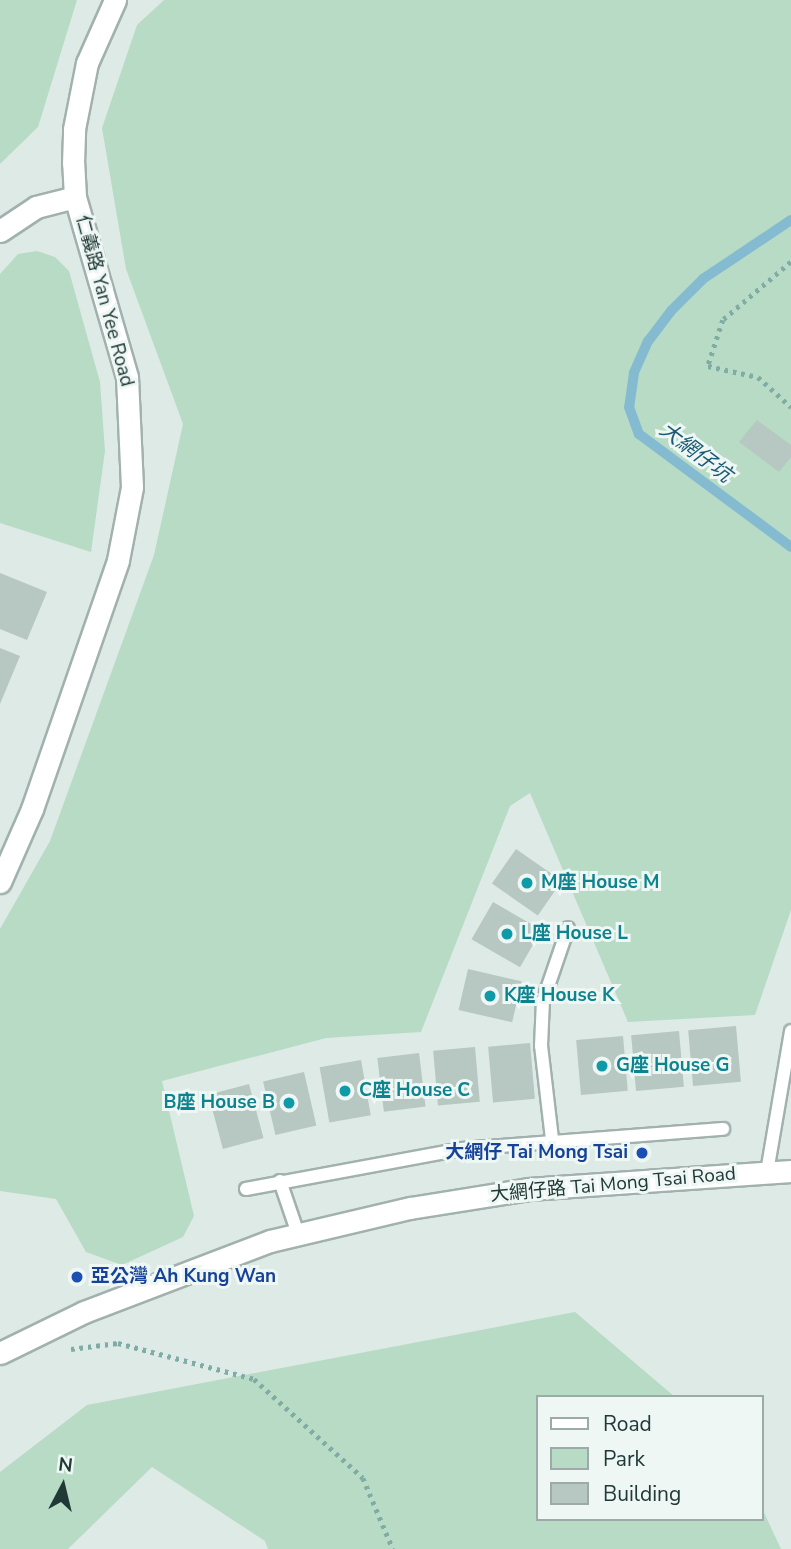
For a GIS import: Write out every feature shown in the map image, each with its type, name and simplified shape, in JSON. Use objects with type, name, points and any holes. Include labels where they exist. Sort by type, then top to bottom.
[{"type":"street","name":"仁義路 Yan Yee Road","points":[[0,881],[32,809],[118,560],[132,487],[127,377],[75,197],[74,141],[79,96],[99,32],[115,0]]},
{"type":"street","points":[[0,231],[36,207],[75,197]]},
{"type":"street","name":"大網仔路 Tai Mong Tsai Road","points":[[0,1353],[84,1312],[270,1241],[410,1208],[528,1189],[791,1171]]},
{"type":"lane","points":[[552,1139],[541,1046],[543,1001],[568,928]]},
{"type":"lane","points":[[767,1172],[791,1031]]},
{"type":"lane","points":[[246,1189],[435,1153],[552,1139],[723,1129]]},
{"type":"lane","points":[[280,1181],[298,1234]]},
{"type":"path","points":[[791,262],[723,320],[708,366],[758,377],[791,407]]},
{"type":"path","points":[[66,1349],[118,1343],[254,1380],[363,1478],[393,1549]]},
{"type":"green space","points":[[0,0],[77,0],[38,127],[0,164]]},
{"type":"green space","points":[[164,0],[791,0],[791,910],[755,1015],[628,1022],[530,793],[510,806],[421,1032],[326,1038],[162,1081],[194,1216],[183,1237],[122,1265],[86,1252],[56,1199],[0,1191],[0,929],[50,841],[154,555],[183,424],[126,269],[102,128],[137,25]]},
{"type":"green space","points":[[37,251],[55,257],[69,271],[100,382],[105,451],[91,552],[0,523],[0,274],[18,254]]},
{"type":"green space","points":[[575,1312],[673,1395],[536,1395],[536,1521],[763,1521],[763,1510],[781,1549],[268,1549],[265,1541],[152,1467],[68,1549],[0,1549],[0,1472],[87,1405]]},
{"type":"building","points":[[757,420],[791,445],[791,457],[779,472],[739,442]]},
{"type":"building","points":[[0,573],[47,592],[27,640],[0,629]]},
{"type":"building","points":[[0,648],[20,656],[0,704]]},
{"type":"building","name":"M座 House M","points":[[516,849],[562,881],[538,916],[492,883]]},
{"type":"building","name":"L座 House L","points":[[493,902],[541,930],[520,967],[472,939]]},
{"type":"building","name":"K座 House K","points":[[468,969],[522,981],[512,1022],[459,1010]]},
{"type":"building","points":[[736,1026],[741,1082],[693,1086],[688,1030]]},
{"type":"building","points":[[679,1031],[684,1087],[636,1091],[631,1035]]},
{"type":"building","name":"G座 House G","points":[[623,1036],[628,1091],[581,1095],[576,1040]]},
{"type":"building","points":[[530,1043],[535,1099],[493,1102],[488,1047]]},
{"type":"building","points":[[475,1047],[480,1102],[438,1105],[433,1051]]},
{"type":"building","points":[[419,1053],[426,1107],[384,1112],[377,1058]]},
{"type":"building","name":"C座 House C","points":[[361,1060],[371,1115],[329,1122],[320,1067]]},
{"type":"building","name":"B座 House B","points":[[304,1072],[316,1126],[275,1135],[263,1081]]},
{"type":"building","points":[[249,1084],[263,1138],[223,1149],[208,1095]]},
{"type":"waterway","name":"大網仔坑","points":[[791,220],[703,279],[671,311],[648,341],[634,373],[629,407],[639,434],[791,547]]},
{"type":"place","name":"M座 House M","points":[[527,883]]},
{"type":"place","name":"L座 House L","points":[[507,934]]},
{"type":"place","name":"K座 House K","points":[[490,996]]},
{"type":"place","name":"G座 House G","points":[[602,1066]]},
{"type":"place","name":"C座 House C","points":[[345,1091]]},
{"type":"place","name":"B座 House B","points":[[289,1103]]},
{"type":"place","name":"大網仔 Tai Mong Tsai","points":[[642,1153]]},
{"type":"place","name":"亞公灣 Ah Kung Wan","points":[[77,1277]]}]
